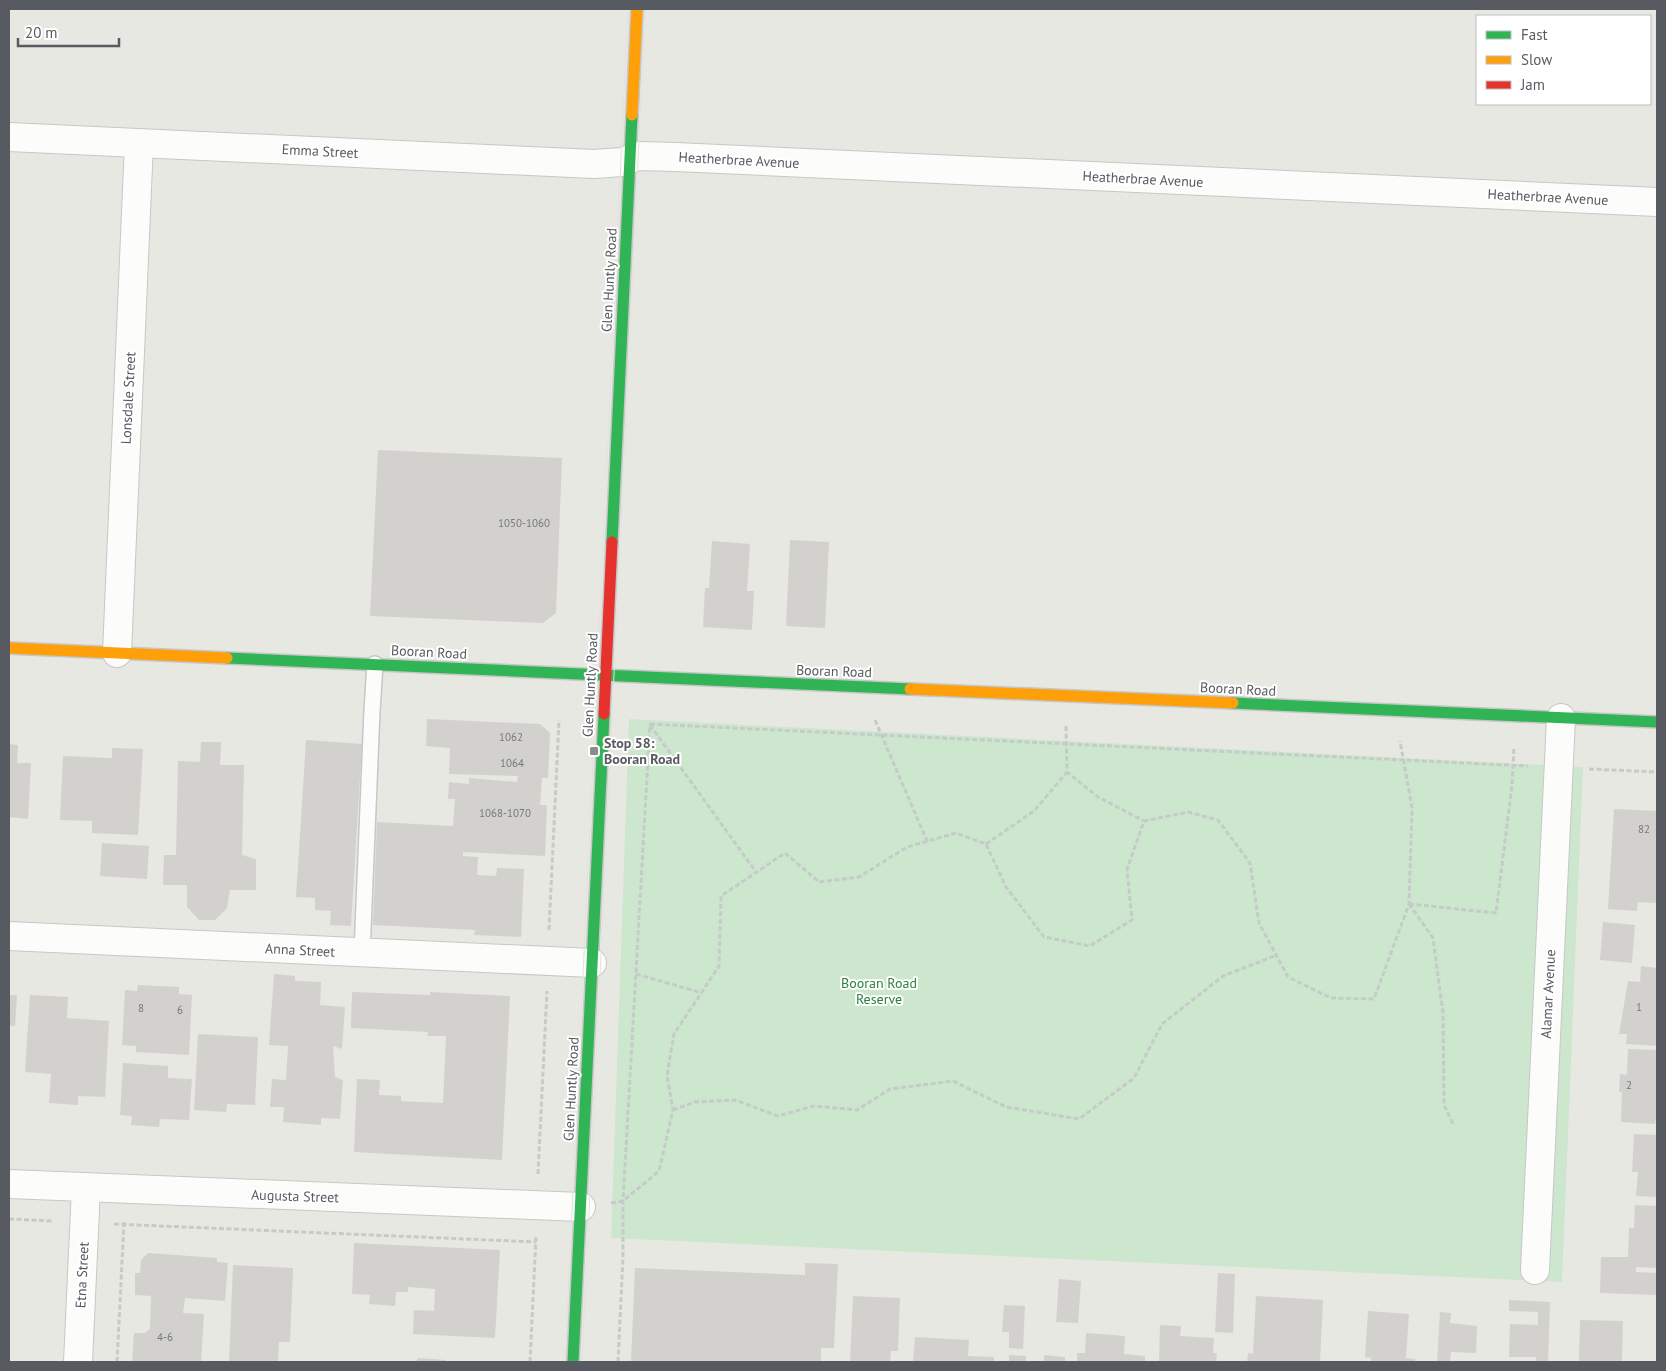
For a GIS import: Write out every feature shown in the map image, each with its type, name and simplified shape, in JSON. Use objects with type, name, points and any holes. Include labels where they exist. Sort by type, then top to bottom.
[{"type":"street","name":"Glen Huntly Road","points":[[573,1362],[637,9]]},
{"type":"street","name":"Emma Street","points":[[9,137],[594,164],[622,162],[630,159]]},
{"type":"street","name":"Lonsdale Street","points":[[117,653],[139,143]]},
{"type":"street","name":"Heatherbrae Avenue","points":[[630,159],[638,156],[676,157],[1657,202]]},
{"type":"street","name":"Booran Road","points":[[9,648],[1657,722]]},
{"type":"street","name":"Alamar Avenue","points":[[1535,1270],[1561,718]]},
{"type":"street","name":"Anna Street","points":[[9,936],[592,963]]},
{"type":"street","name":"Augusta Street","points":[[9,1184],[580,1207]]},
{"type":"street","name":"Etna Street","points":[[78,1362],[86,1188]]},
{"type":"lane","points":[[362,953],[375,664]]},
{"type":"path","points":[[861,687],[927,841]]},
{"type":"path","points":[[986,844],[1034,811],[1067,772],[1066,696]]},
{"type":"path","points":[[1067,772],[1098,797],[1144,821],[1188,812],[1218,820],[1250,863],[1259,923],[1288,977],[1331,998],[1374,999],[1409,904],[1412,808],[1395,711]]},
{"type":"path","points":[[1409,904],[1496,913],[1512,785],[1515,716]]},
{"type":"path","points":[[530,1362],[559,720]]},
{"type":"path","points":[[650,724],[1657,772]]},
{"type":"path","points":[[650,724],[756,872]]},
{"type":"path","points":[[618,1362],[623,1257],[623,1201],[650,724]]},
{"type":"path","points":[[580,1207],[589,1208],[623,1201],[659,1171],[673,1110],[667,1075],[674,1034],[718,966],[721,896],[756,872],[785,853],[819,882],[859,877],[907,846],[956,833],[986,844],[1006,887],[1044,937],[1090,946],[1132,920],[1127,869],[1144,821]]},
{"type":"path","points":[[1409,904],[1433,938],[1443,1013],[1444,1105],[1452,1124]]},
{"type":"path","points":[[673,1110],[695,1102],[735,1100],[778,1116],[814,1106],[857,1110],[890,1089],[953,1081],[1006,1107],[1079,1119],[1134,1078],[1162,1024],[1223,976],[1276,956]]},
{"type":"path","points":[[636,974],[702,993]]},
{"type":"path","points":[[117,1362],[126,1189]]},
{"type":"path","points":[[9,1219],[536,1242]]},
{"type":"green space","name":"Booran Road Reserve","points":[[629,719],[1583,767],[1562,1282],[611,1238]]},
{"type":"building","points":[[378,450],[562,458],[556,613],[543,623],[370,616]]},
{"type":"building","points":[[790,540],[829,542],[825,628],[786,626]]},
{"type":"building","points":[[712,541],[750,544],[747,591],[754,591],[752,630],[703,627],[705,588],[709,588]]},
{"type":"building","points":[[427,719],[540,724],[550,733],[548,778],[542,778],[540,805],[547,805],[545,856],[463,852],[463,856],[478,857],[477,875],[496,876],[497,868],[524,869],[521,937],[474,935],[475,930],[373,925],[377,822],[453,826],[455,799],[448,799],[449,782],[469,784],[469,778],[517,782],[518,776],[449,774],[450,748],[426,746]]},
{"type":"building","points":[[306,740],[362,744],[351,926],[330,925],[331,911],[315,910],[315,898],[296,897]]},
{"type":"building","points":[[201,742],[221,742],[220,765],[244,765],[242,855],[256,859],[256,890],[230,890],[227,908],[215,920],[199,920],[187,907],[187,885],[163,885],[164,855],[176,855],[178,761],[200,762]]},
{"type":"building","points":[[9,744],[18,745],[17,763],[31,763],[28,819],[9,817]]},
{"type":"building","points":[[112,748],[143,749],[138,835],[92,833],[92,821],[60,820],[63,756],[112,758]]},
{"type":"building","points":[[1614,809],[1657,811],[1657,903],[1638,902],[1637,911],[1608,909]]},
{"type":"building","points":[[102,843],[149,846],[147,879],[100,876]]},
{"type":"building","points":[[1603,922],[1635,925],[1632,963],[1600,960]]},
{"type":"building","points":[[1641,966],[1657,968],[1657,1046],[1626,1044],[1627,1034],[1619,1034],[1628,981],[1640,982]]},
{"type":"building","points":[[274,974],[295,976],[295,981],[321,982],[320,1005],[345,1007],[342,1049],[333,1046],[335,1077],[343,1080],[340,1119],[321,1118],[321,1125],[283,1122],[284,1107],[270,1107],[272,1079],[286,1080],[288,1046],[269,1045]]},
{"type":"building","points":[[138,985],[179,987],[179,994],[192,995],[189,1055],[136,1052],[136,1046],[122,1045],[125,990],[137,991]]},
{"type":"building","points":[[352,992],[430,995],[430,992],[510,996],[502,1160],[354,1152],[357,1079],[380,1080],[379,1095],[401,1096],[401,1101],[443,1103],[446,1036],[427,1036],[428,1032],[351,1028]]},
{"type":"building","points":[[9,995],[17,995],[15,1026],[9,1026]]},
{"type":"building","points":[[30,995],[68,997],[67,1018],[109,1021],[105,1097],[78,1096],[78,1105],[49,1103],[51,1074],[25,1072]]},
{"type":"building","points":[[198,1034],[258,1037],[255,1105],[227,1104],[226,1112],[194,1110]]},
{"type":"building","points":[[1628,1049],[1657,1050],[1657,1118],[1655,1124],[1621,1122],[1622,1092],[1619,1092],[1620,1074],[1627,1075]]},
{"type":"building","points":[[123,1063],[168,1066],[168,1078],[192,1079],[189,1120],[160,1119],[159,1127],[131,1125],[132,1116],[120,1115]]},
{"type":"building","points":[[1634,1134],[1657,1135],[1657,1197],[1636,1196],[1638,1172],[1632,1172]]},
{"type":"building","points":[[1635,1205],[1657,1206],[1657,1268],[1636,1267],[1636,1272],[1657,1273],[1657,1295],[1600,1293],[1601,1257],[1628,1257],[1629,1228],[1634,1228]]},
{"type":"building","points":[[354,1243],[500,1250],[495,1338],[413,1334],[414,1310],[434,1311],[435,1289],[408,1287],[408,1292],[396,1292],[395,1306],[369,1304],[370,1295],[352,1294]]},
{"type":"building","points":[[148,1253],[217,1258],[217,1262],[228,1263],[225,1301],[185,1298],[183,1313],[204,1314],[201,1362],[132,1362],[134,1333],[145,1333],[150,1329],[151,1296],[135,1295],[135,1273],[140,1273],[141,1260]]},
{"type":"building","points":[[805,1263],[838,1264],[834,1348],[821,1348],[821,1362],[631,1362],[635,1268],[805,1275]]},
{"type":"building","points":[[233,1265],[293,1268],[290,1342],[279,1342],[278,1362],[229,1362]]},
{"type":"building","points":[[1218,1273],[1235,1274],[1233,1333],[1215,1332]]},
{"type":"building","points":[[1059,1279],[1081,1281],[1078,1323],[1056,1322]]},
{"type":"building","points":[[853,1296],[900,1298],[898,1351],[891,1351],[890,1362],[850,1362]]},
{"type":"building","points":[[1256,1296],[1323,1300],[1320,1362],[1247,1362],[1248,1353],[1253,1354]]},
{"type":"building","points":[[1509,1300],[1550,1302],[1548,1362],[1536,1362],[1536,1357],[1509,1357],[1510,1324],[1538,1325],[1538,1312],[1509,1311]]},
{"type":"building","points":[[1004,1305],[1025,1306],[1023,1349],[1009,1348],[1009,1332],[1002,1332]]},
{"type":"building","points":[[1368,1311],[1409,1314],[1406,1358],[1415,1359],[1415,1362],[1371,1362],[1371,1358],[1365,1357]]},
{"type":"building","points":[[1440,1312],[1451,1313],[1450,1323],[1477,1326],[1476,1353],[1451,1352],[1450,1362],[1437,1362]]},
{"type":"building","points":[[1580,1320],[1623,1321],[1622,1362],[1579,1362]]},
{"type":"building","points":[[1160,1325],[1181,1326],[1180,1336],[1214,1338],[1213,1353],[1217,1353],[1216,1362],[1159,1362]]},
{"type":"building","points":[[1086,1333],[1125,1336],[1124,1354],[1145,1356],[1145,1362],[1077,1362],[1077,1353],[1085,1353]]},
{"type":"building","points":[[915,1337],[969,1340],[968,1356],[994,1357],[994,1362],[913,1362]]},
{"type":"building","points":[[1009,1355],[1026,1356],[1026,1362],[1009,1362]]},
{"type":"building","points":[[1044,1355],[1065,1357],[1065,1362],[1044,1362]]},
{"type":"building","points":[[418,1358],[446,1360],[446,1362],[416,1362]]},
{"type":"tram line","points":[[565,1362],[628,9]]},
{"type":"tram line","points":[[582,1362],[645,9]]},
{"type":"traffic: fast","points":[[612,542],[632,115]]},
{"type":"traffic: fast","points":[[227,658],[910,689]]},
{"type":"traffic: fast","points":[[1233,703],[1657,722]]},
{"type":"traffic: fast","points":[[573,1362],[604,714]]},
{"type":"traffic: slow","points":[[632,115],[637,9]]},
{"type":"traffic: slow","points":[[9,648],[227,658]]},
{"type":"traffic: slow","points":[[910,689],[1233,703]]},
{"type":"traffic: jam","points":[[604,714],[612,542]]},
{"type":"place","name":"Stop 58: Booran Road","points":[[594,751]]}]
